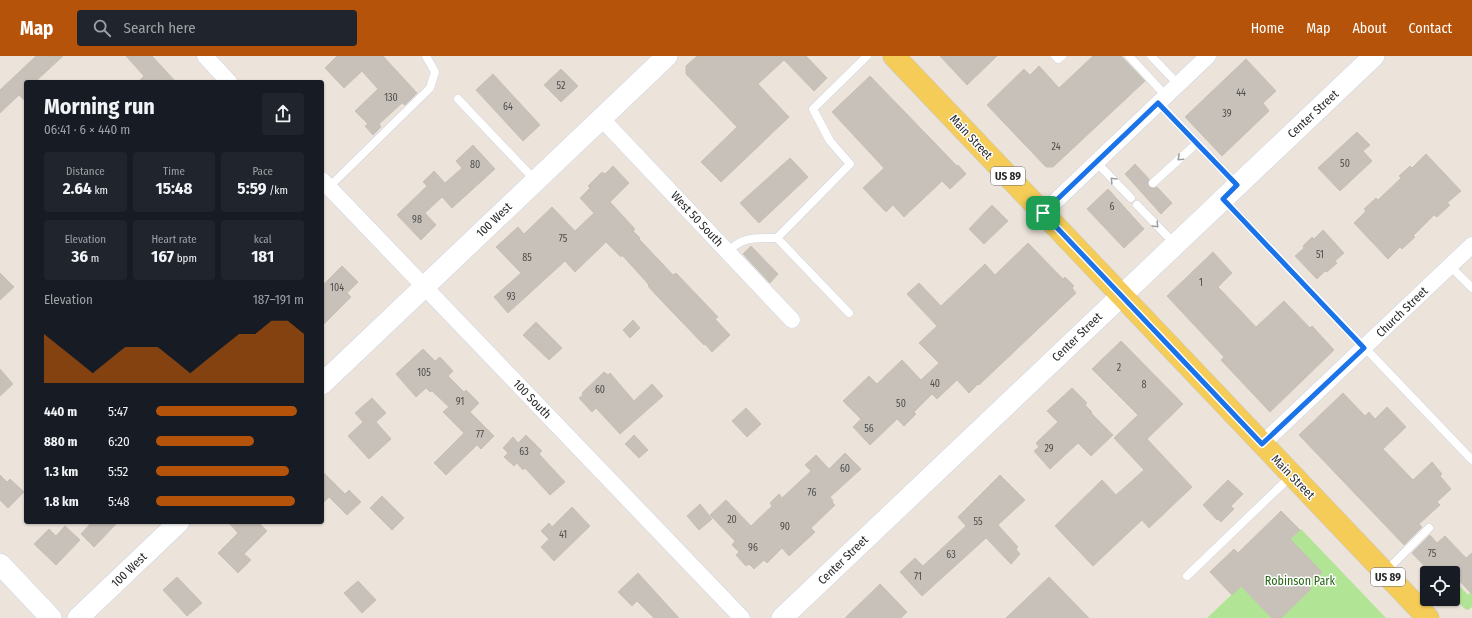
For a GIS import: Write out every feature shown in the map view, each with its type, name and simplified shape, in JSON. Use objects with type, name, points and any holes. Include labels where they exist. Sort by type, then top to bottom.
[{"type":"main road","name":"Main Street","points":[[894,56],[1428,618]]},
{"type":"street","points":[[204,56],[227,80]]},
{"type":"street","name":"100 West","points":[[324,382],[667,56]]},
{"type":"street","points":[[1043,213],[1208,56]]},
{"type":"street","name":"Center Street","points":[[782,618],[1374,56]]},
{"type":"street","name":"West 50 South","points":[[601,118],[792,320]]},
{"type":"street","name":"100 South","points":[[326,184],[742,618]]},
{"type":"street","name":"Church Street","points":[[1262,444],[1472,245]]},
{"type":"street","name":"100 West","points":[[78,618],[177,524]]},
{"type":"street","points":[[0,564],[51,618]]},
{"type":"lane","points":[[326,184],[430,88],[435,72],[426,56]]},
{"type":"lane","points":[[728,252],[735,244],[750,238],[776,238],[850,164],[830,142],[813,109],[867,56]]},
{"type":"lane","points":[[1055,56],[1058,59],[1062,56]]},
{"type":"lane","points":[[1129,56],[1197,143],[1230,192],[1364,348],[1472,460]]},
{"type":"lane","points":[[1151,56],[1178,84]]},
{"type":"lane","points":[[458,98],[535,181]]},
{"type":"lane","points":[[1153,183],[1197,143]]},
{"type":"lane","points":[[1096,162],[1131,198]]},
{"type":"lane","points":[[1137,205],[1175,244]]},
{"type":"lane","points":[[776,238],[849,313]]},
{"type":"lane","points":[[1450,266],[1472,288]]},
{"type":"lane","points":[[1187,576],[1292,476]]},
{"type":"lane","points":[[1384,572],[1429,528]]},
{"type":"green space","name":"Robinson Park","points":[[1301,529],[1386,618],[1207,618]]},
{"type":"green space","points":[[1460,586],[1468,595],[1472,591],[1472,607],[1468,610],[1460,604]]},
{"type":"building","points":[[36,56],[63,56],[37,80],[24,80],[24,100],[19,95],[0,113],[0,90]]},
{"type":"building","points":[[126,56],[152,56],[174,80],[140,80],[144,76]]},
{"type":"building","points":[[337,56],[383,56],[417,93],[405,105],[402,103],[379,124],[381,127],[373,135],[365,126],[368,124],[355,111],[378,89],[362,71],[344,88],[325,68]]},
{"type":"building","points":[[697,56],[806,56],[827,78],[814,91],[784,60],[758,84],[789,117],[721,182],[701,162],[737,127],[686,74],[686,66]]},
{"type":"building","points":[[940,56],[997,56],[967,85]]},
{"type":"building","points":[[1093,56],[1121,56],[1145,81],[1053,167],[1046,167],[987,105],[1024,69],[1030,75],[1039,66],[1059,88]]},
{"type":"building","points":[[1246,59],[1276,91],[1263,103],[1269,111],[1222,156],[1185,117]]},
{"type":"building","points":[[561,69],[578,86],[561,102],[544,85]]},
{"type":"building","points":[[493,74],[540,125],[523,141],[476,90]]},
{"type":"building","points":[[870,76],[966,174],[950,189],[942,181],[904,217],[893,205],[886,212],[863,188],[884,168],[832,112]]},
{"type":"building","points":[[1357,132],[1370,145],[1363,151],[1372,161],[1340,191],[1318,168]]},
{"type":"building","points":[[473,145],[495,169],[452,208],[442,197],[425,213],[436,225],[421,240],[397,215],[427,186],[423,182],[434,171],[445,183],[462,168],[456,161]]},
{"type":"building","points":[[1426,154],[1461,191],[1447,203],[1450,205],[1437,217],[1434,215],[1413,236],[1415,237],[1402,249],[1400,247],[1388,259],[1354,223],[1366,211],[1364,209],[1376,198],[1378,200],[1401,178],[1399,176],[1410,166],[1412,168]]},
{"type":"building","points":[[790,158],[808,177],[759,223],[740,203]]},
{"type":"building","points":[[1135,164],[1149,179],[1149,187],[1157,187],[1172,203],[1161,214],[1125,174]]},
{"type":"building","points":[[613,166],[629,183],[610,202],[635,229],[633,231],[640,238],[639,239],[673,275],[676,273],[718,317],[715,319],[730,335],[712,352],[656,295],[622,255],[621,257],[606,242],[575,272],[565,261],[508,313],[494,297],[521,273],[496,247],[518,227],[524,234],[552,207],[575,231],[594,213],[580,198],[590,188],[588,186],[602,172],[605,174]]},
{"type":"building","points":[[1108,189],[1144,229],[1124,248],[1087,209]]},
{"type":"building","points":[[992,205],[1008,221],[984,244],[969,229]]},
{"type":"building","points":[[1323,230],[1344,253],[1335,261],[1337,263],[1327,272],[1325,271],[1317,279],[1295,256],[1304,248],[1303,246],[1312,237],[1314,239]]},
{"type":"building","points":[[1028,243],[1063,279],[1065,277],[1074,286],[1072,288],[1076,293],[969,393],[957,380],[937,399],[932,394],[914,412],[916,414],[904,426],[897,419],[870,445],[853,427],[861,419],[843,401],[869,376],[877,384],[902,360],[921,380],[939,363],[919,343],[937,326],[907,294],[919,283],[941,306],[985,264],[995,275]]},
{"type":"building","points":[[751,246],[778,274],[770,283],[743,254]]},
{"type":"building","points":[[1213,252],[1232,273],[1218,287],[1256,327],[1284,301],[1310,328],[1312,326],[1334,350],[1270,412],[1221,360],[1224,357],[1167,296]]},
{"type":"building","points":[[342,266],[358,282],[347,293],[351,297],[324,324],[324,284]]},
{"type":"building","points":[[0,273],[14,287],[0,300]]},
{"type":"building","points":[[633,320],[640,328],[630,338],[623,330]]},
{"type":"building","points":[[536,322],[562,348],[549,360],[523,335]]},
{"type":"building","points":[[1121,341],[1183,404],[1147,439],[1192,487],[1149,528],[1142,520],[1093,566],[1055,526],[1102,480],[1116,495],[1144,470],[1114,438],[1138,415],[1092,369]]},
{"type":"building","points":[[423,349],[435,361],[440,357],[453,371],[448,376],[464,392],[466,390],[479,403],[470,412],[494,436],[481,449],[477,445],[446,475],[434,463],[464,433],[443,412],[449,407],[432,391],[430,392],[426,388],[416,397],[396,374]]},
{"type":"building","points":[[0,369],[13,384],[0,396]]},
{"type":"building","points":[[604,372],[608,375],[610,373],[634,401],[652,384],[663,396],[620,434],[596,408],[592,412],[579,398],[583,395],[582,393]]},
{"type":"building","points":[[1072,388],[1087,403],[1085,405],[1092,412],[1091,413],[1113,435],[1091,456],[1078,443],[1050,469],[1034,451],[1039,447],[1036,443],[1058,422],[1047,411]]},
{"type":"building","points":[[1343,393],[1365,416],[1369,412],[1375,419],[1387,407],[1406,427],[1383,449],[1413,480],[1432,462],[1442,474],[1440,476],[1451,489],[1437,502],[1440,505],[1419,524],[1422,527],[1404,545],[1299,435]]},
{"type":"building","points":[[372,398],[386,413],[376,422],[391,439],[369,459],[348,436],[363,422],[355,413]]},
{"type":"building","points":[[746,408],[761,424],[747,437],[732,421]]},
{"type":"building","points":[[526,435],[542,451],[539,454],[565,482],[550,495],[525,468],[523,470],[517,463],[514,466],[504,457],[508,453],[503,448],[513,437],[518,443]]},
{"type":"building","points":[[634,435],[648,450],[639,458],[625,444]]},
{"type":"building","points":[[845,453],[861,469],[830,497],[835,505],[811,528],[815,532],[789,556],[782,548],[767,563],[764,560],[754,569],[749,564],[746,566],[736,555],[739,552],[732,545],[735,541],[710,515],[726,500],[751,526],[772,506],[770,503],[779,494],[782,498],[811,471],[805,465],[816,455],[829,469]]},
{"type":"building","points":[[324,473],[345,494],[349,490],[361,502],[347,515],[329,497],[324,502]]},
{"type":"building","points":[[0,475],[7,482],[10,479],[24,492],[8,508],[0,500]]},
{"type":"building","points":[[1000,475],[1025,500],[998,525],[1018,547],[1016,549],[1020,554],[1011,564],[986,538],[922,596],[900,572],[915,558],[923,566],[966,526],[958,517]]},
{"type":"building","points":[[1228,480],[1243,494],[1231,506],[1234,509],[1221,522],[1218,519],[1217,520],[1203,505]]},
{"type":"building","points":[[382,496],[404,518],[392,530],[370,508]]},
{"type":"building","points":[[700,504],[712,519],[699,530],[687,516]]},
{"type":"building","points":[[572,507],[590,526],[554,561],[541,547],[549,539],[541,531],[549,523],[552,527]]},
{"type":"building","points":[[1281,511],[1300,530],[1290,539],[1322,572],[1308,585],[1311,589],[1281,618],[1272,618],[1241,586],[1232,595],[1210,572],[1234,549],[1238,553]]},
{"type":"building","points":[[90,524],[116,524],[94,547],[81,534]]},
{"type":"building","points":[[230,524],[260,524],[267,531],[244,554],[251,560],[238,573],[218,553],[238,533]]},
{"type":"building","points":[[65,526],[80,540],[56,565],[34,544],[49,529],[56,536]]},
{"type":"building","points":[[1430,535],[1437,543],[1445,536],[1466,558],[1472,553],[1472,594],[1460,582],[1460,566],[1424,566],[1412,553]]},
{"type":"building","points":[[638,573],[679,618],[654,618],[637,601],[632,606],[618,592]]},
{"type":"building","points":[[177,577],[202,603],[187,616],[163,590]]},
{"type":"building","points":[[1049,577],[1089,618],[1006,618]]},
{"type":"building","points":[[358,581],[376,600],[362,613],[344,593]]},
{"type":"building","points":[[880,584],[907,612],[901,618],[845,618]]},
{"type":"route","points":[[1158,103],[1237,185],[1223,199],[1364,348],[1262,444],[1043,213],[1158,103]]}]
